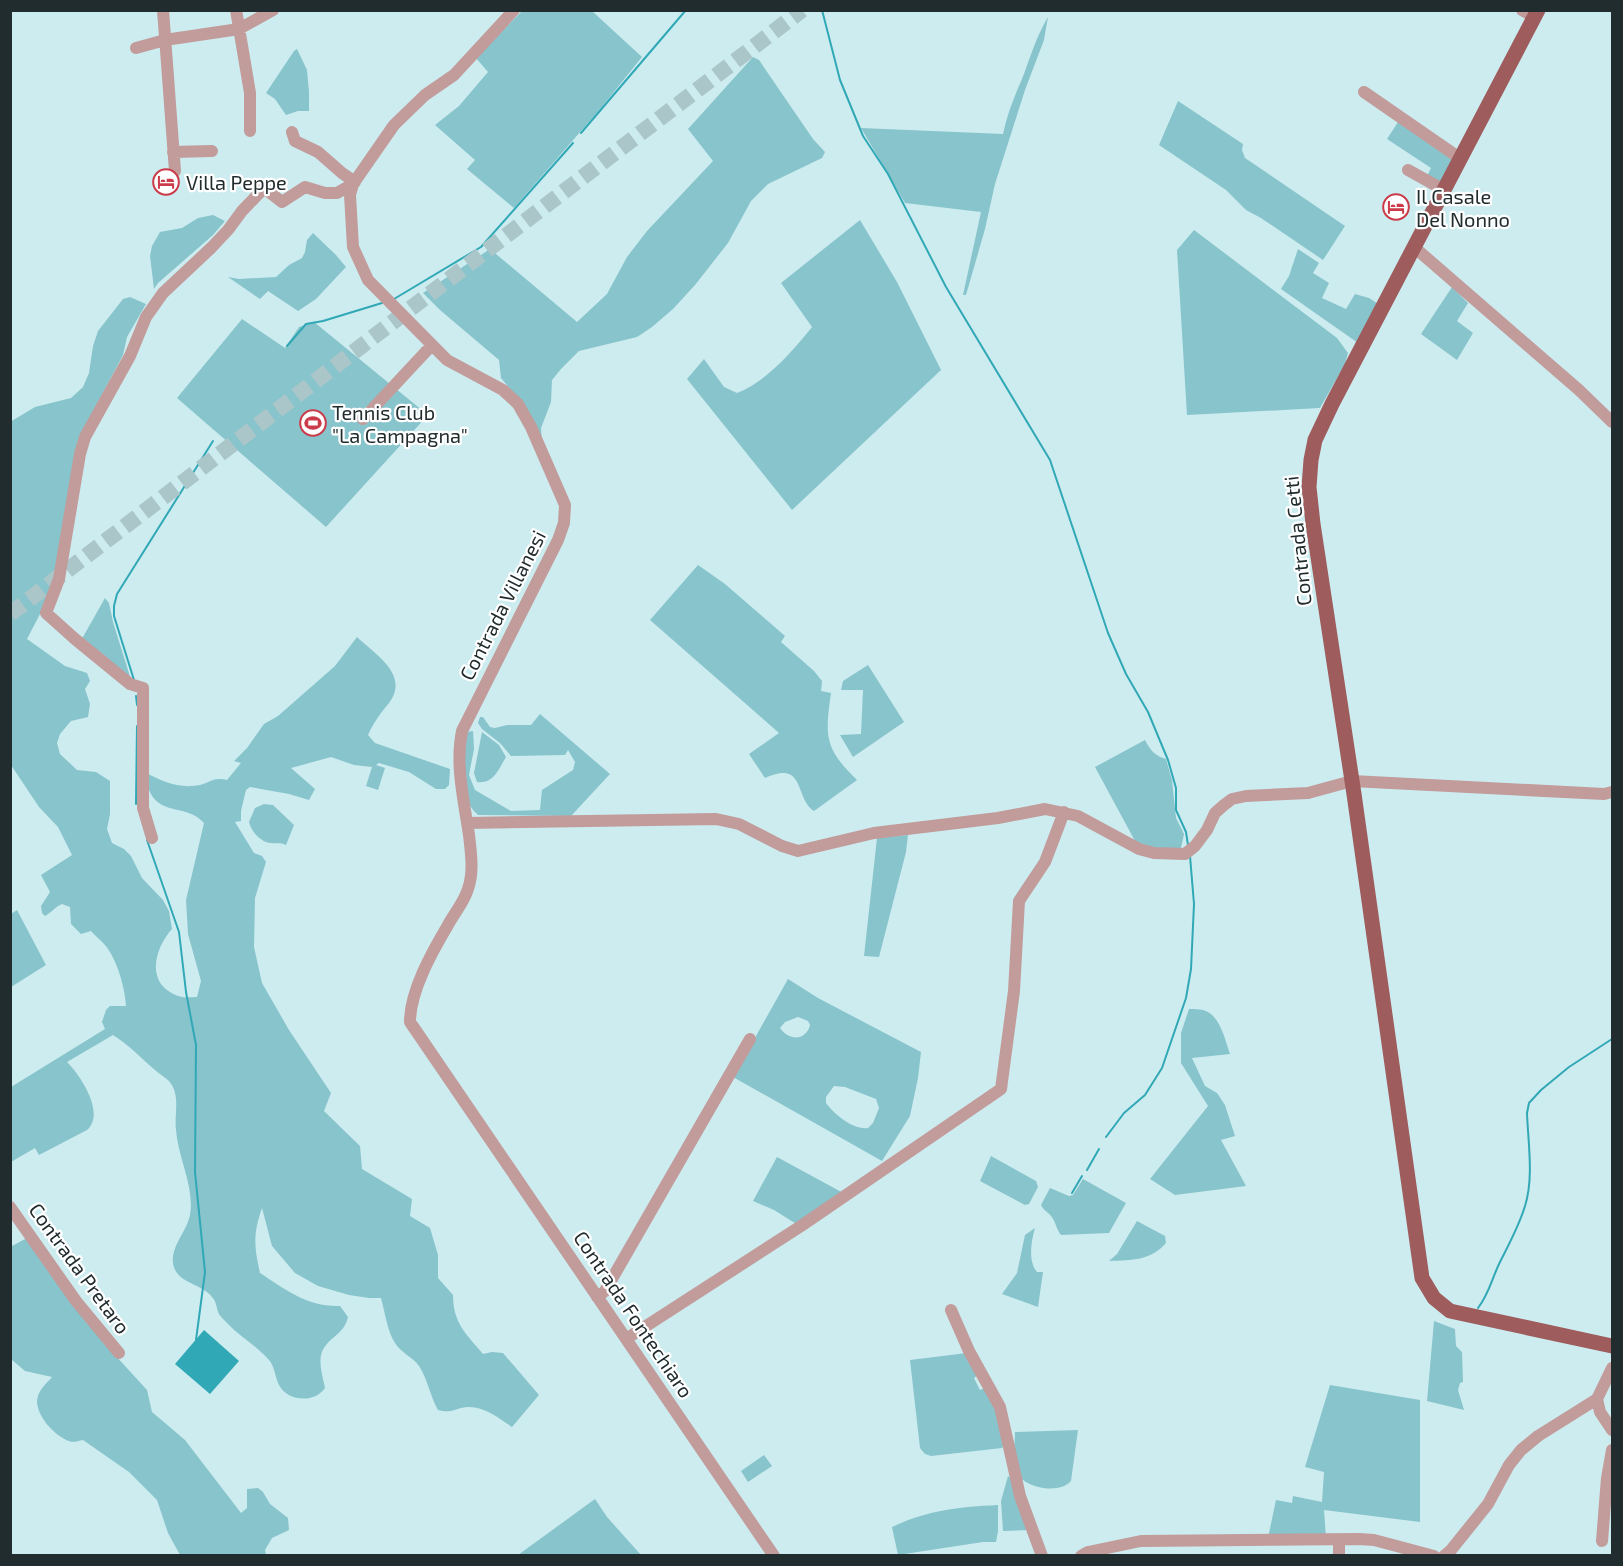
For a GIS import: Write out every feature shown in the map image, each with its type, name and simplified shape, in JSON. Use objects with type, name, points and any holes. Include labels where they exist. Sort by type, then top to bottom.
[{"type":"main road","name":"Contrada Cetti","points":[[1531,13],[1461,159],[1315,440],[1309,487],[1422,1278],[1434,1298],[1450,1311],[1612,1346]]},
{"type":"street","points":[[163,10],[175,171]]},
{"type":"street","points":[[236,10],[250,93],[250,131]]},
{"type":"street","points":[[136,48],[165,40],[239,29],[273,10]]},
{"type":"street","points":[[152,838],[142,801],[143,688],[130,684],[46,613],[59,579],[80,454],[85,437],[118,378],[151,310],[163,293],[211,248],[264,189],[282,202],[305,187],[325,193],[337,193],[354,183],[394,124],[425,94],[454,75],[514,10]]},
{"type":"street","points":[[1364,92],[1461,159]]},
{"type":"street","points":[[292,132],[295,141],[318,152],[354,183]]},
{"type":"street","points":[[173,152],[212,152]]},
{"type":"street","points":[[1408,170],[1444,190]]},
{"type":"street","name":"Contrada Villanesi","points":[[354,183],[350,195],[353,247],[368,280],[447,360],[503,390],[518,404],[531,427],[565,505],[564,523],[558,540],[462,731],[459,745],[459,770],[472,864],[468,890],[435,945],[410,1008],[410,1022],[415,1031],[459,1096]]},
{"type":"street","points":[[1414,248],[1579,390],[1612,422]]},
{"type":"street","points":[[363,418],[432,345]]},
{"type":"street","points":[[467,823],[716,819],[739,824],[782,846],[798,850],[874,833],[998,818],[1045,809],[1078,816],[1139,849],[1154,853],[1185,854],[1195,846],[1207,830],[1215,813],[1232,800],[1246,796],[1308,793],[1352,781],[1548,792],[1604,794],[1612,792]]},
{"type":"street","points":[[626,1339],[801,1226],[1001,1089],[1014,992],[1019,901],[1045,862],[1064,812]]},
{"type":"street","points":[[597,1297],[605,1291],[750,1039]]},
{"type":"street","name":"Contrada Fontechiaro","points":[[459,1096],[774,1556]]},
{"type":"street","name":"Contrada Pretaro","points":[[10,1207],[76,1301],[118,1353]]},
{"type":"street","points":[[951,1310],[969,1351],[1000,1407],[1020,1496],[1042,1556]]},
{"type":"street","points":[[1444,1556],[1488,1504],[1509,1465],[1521,1450],[1538,1436],[1597,1400],[1612,1368]]},
{"type":"street","points":[[1597,1400],[1600,1412],[1612,1430]]},
{"type":"street","points":[[1602,1541],[1607,1478],[1612,1450]]},
{"type":"street","points":[[1081,1556],[1088,1552],[1141,1541],[1374,1540],[1434,1556]]},
{"type":"street","points":[[1339,1541],[1339,1556]]},
{"type":"shaded area","points":[[522,11],[592,11],[642,57],[514,208],[467,169],[475,160],[435,125],[459,106],[488,72],[476,58]]},
{"type":"shaded area","points":[[1048,17],[1044,40],[1025,90],[995,184],[966,295],[963,295],[981,212],[905,203],[861,128],[1003,134],[1014,99]]},
{"type":"shaded area","points":[[297,49],[307,70],[309,111],[298,111],[286,115],[275,99],[266,93]]},
{"type":"shaded area","points":[[753,57],[759,60],[813,139],[825,152],[822,158],[768,184],[751,201],[728,243],[695,285],[652,327],[637,337],[579,351],[561,369],[552,380],[551,402],[541,428],[542,447],[527,409],[501,378],[499,360],[423,293],[490,249],[577,322],[607,294],[627,257],[647,231],[713,161],[688,129]]},
{"type":"shaded area","points":[[1178,101],[1243,144],[1242,150],[1245,158],[1345,226],[1323,260],[1246,210],[1226,190],[1159,145]]},
{"type":"shaded area","points":[[1398,122],[1455,162],[1443,186],[1427,176],[1431,168],[1387,139]]},
{"type":"shaded area","points":[[213,215],[225,221],[213,235],[154,289],[150,256],[152,246],[160,232],[182,228],[198,218]]},
{"type":"shaded area","points":[[860,220],[897,282],[941,370],[792,510],[687,379],[704,359],[724,387],[737,393],[759,381],[778,365],[812,327],[781,283]]},
{"type":"shaded area","points":[[1194,230],[1337,338],[1348,353],[1345,364],[1320,408],[1187,415],[1177,250]]},
{"type":"shaded area","points":[[313,233],[346,267],[316,299],[298,311],[268,291],[260,299],[228,277],[239,279],[276,277],[289,265],[302,258],[307,240]]},
{"type":"shaded area","points":[[1298,249],[1319,263],[1313,273],[1329,283],[1322,298],[1346,309],[1355,294],[1369,298],[1380,305],[1358,343],[1281,289],[1289,276]]},
{"type":"shaded area","points":[[1452,287],[1468,303],[1457,321],[1473,333],[1457,360],[1421,334]]},
{"type":"shaded area","points":[[130,297],[146,304],[127,337],[123,355],[97,404],[51,593],[27,639],[65,666],[87,673],[90,681],[85,689],[90,704],[88,717],[71,721],[60,734],[57,743],[60,754],[77,770],[96,772],[110,781],[110,814],[107,829],[112,843],[124,849],[131,856],[142,878],[163,900],[169,911],[172,929],[157,956],[157,975],[168,990],[180,997],[197,997],[201,981],[188,934],[186,900],[204,823],[196,816],[169,808],[154,798],[148,788],[145,772],[165,782],[185,786],[200,785],[215,779],[227,780],[241,763],[234,761],[247,748],[264,724],[278,716],[335,666],[357,637],[388,666],[396,683],[394,693],[368,735],[375,743],[450,769],[449,785],[445,789],[436,789],[409,772],[379,763],[376,765],[385,768],[378,790],[366,786],[372,767],[354,765],[331,757],[291,768],[315,789],[309,800],[250,787],[246,790],[241,821],[235,822],[254,853],[262,856],[266,862],[255,898],[254,947],[262,983],[289,1030],[331,1093],[324,1111],[360,1146],[362,1169],[412,1199],[410,1216],[430,1228],[438,1255],[438,1278],[453,1295],[455,1313],[462,1328],[483,1354],[503,1353],[539,1395],[512,1427],[479,1408],[438,1410],[419,1366],[400,1350],[392,1338],[381,1298],[349,1295],[318,1286],[295,1273],[272,1246],[262,1208],[255,1240],[260,1273],[307,1300],[328,1306],[340,1306],[348,1317],[343,1328],[323,1349],[321,1367],[325,1388],[321,1393],[302,1398],[283,1391],[269,1360],[222,1318],[215,1301],[208,1292],[184,1279],[175,1270],[174,1251],[188,1221],[191,1205],[177,1141],[175,1092],[169,1081],[113,1035],[67,1062],[84,1085],[92,1104],[94,1114],[87,1130],[39,1155],[35,1148],[11,1162],[11,1087],[105,1029],[102,1022],[110,1006],[126,1006],[117,966],[103,943],[91,931],[81,934],[71,924],[70,907],[62,904],[45,916],[42,913],[41,906],[50,892],[41,875],[72,855],[58,827],[39,807],[11,765],[10,422],[35,407],[71,398],[83,387],[89,373],[98,331],[123,299]]},
{"type":"shaded area","name":"Tennis Club \"La Campagna\"","points":[[242,319],[285,348],[299,327],[314,322],[428,415],[326,527],[177,398]]},
{"type":"shaded area","points":[[698,565],[725,584],[785,636],[781,642],[814,671],[822,681],[821,691],[831,693],[828,720],[829,741],[838,759],[857,780],[814,811],[808,805],[793,777],[787,773],[778,773],[765,778],[749,754],[779,733],[650,620]]},
{"type":"shaded area","points":[[105,598],[109,603],[132,683],[79,644]]},
{"type":"shaded area","points":[[868,665],[904,722],[853,757],[840,735],[861,734],[863,690],[841,690],[843,681]]},
{"type":"shaded area","points":[[540,714],[610,774],[571,816],[478,815],[471,807],[464,787],[463,764],[467,732],[473,731],[474,749],[469,775],[475,790],[511,811],[540,810],[542,790],[573,770],[575,762],[568,750],[565,755],[511,756],[478,723],[480,717],[483,717],[490,727],[495,728],[507,725],[531,725]]},
{"type":"shaded area","points":[[482,732],[499,745],[506,757],[492,778],[488,781],[477,782],[474,773]]},
{"type":"shaded area","points":[[1145,740],[1153,752],[1166,759],[1172,780],[1176,818],[1184,834],[1181,848],[1152,850],[1135,841],[1095,767]]},
{"type":"shaded area","points":[[264,804],[273,805],[294,825],[286,845],[263,841],[252,829],[249,822],[255,808]]},
{"type":"shaded area","points":[[908,835],[906,852],[879,957],[864,956],[877,838]]},
{"type":"shaded area","points":[[17,910],[46,965],[11,987],[11,914]]},
{"type":"shaded area","points":[[788,979],[818,998],[921,1052],[910,1116],[882,1161],[733,1077]],"holes":[[[798,1017],[808,1021],[810,1025],[805,1034],[792,1037],[780,1028],[785,1022]],[[834,1086],[845,1087],[876,1099],[879,1108],[873,1123],[868,1128],[850,1124],[829,1107],[826,1097]]]},
{"type":"shaded area","points":[[1189,1009],[1203,1010],[1214,1017],[1221,1028],[1230,1054],[1192,1058],[1205,1086],[1217,1093],[1225,1105],[1235,1136],[1221,1140],[1246,1186],[1175,1195],[1150,1179],[1208,1106],[1181,1063],[1181,1033]]},
{"type":"shaded area","points":[[991,1156],[1036,1181],[1038,1187],[1029,1204],[1025,1205],[980,1181]]},
{"type":"shaded area","points":[[777,1157],[845,1194],[798,1225],[774,1210],[753,1201]]},
{"type":"shaded area","points":[[1083,1179],[1126,1203],[1109,1233],[1061,1235],[1053,1218],[1041,1205],[1050,1188],[1069,1196],[1073,1195]]},
{"type":"shaded area","points":[[1137,1221],[1165,1236],[1166,1243],[1147,1256],[1133,1260],[1109,1261],[1117,1254]]},
{"type":"shaded area","points":[[1035,1228],[1032,1263],[1037,1272],[1043,1272],[1038,1307],[1002,1294],[1017,1273],[1025,1235]]},
{"type":"shaded area","points":[[27,1238],[104,1343],[147,1390],[152,1412],[185,1440],[241,1513],[247,1508],[247,1489],[258,1488],[270,1504],[288,1518],[289,1530],[272,1538],[265,1550],[266,1555],[180,1555],[168,1533],[157,1500],[129,1472],[83,1440],[74,1442],[64,1439],[43,1419],[37,1401],[40,1391],[52,1377],[25,1371],[11,1359],[10,1247]]},
{"type":"shaded area","points":[[1434,1321],[1455,1329],[1456,1346],[1462,1352],[1463,1382],[1460,1383],[1458,1390],[1464,1410],[1427,1401]]},
{"type":"shaded area","points":[[204,1330],[239,1361],[210,1394],[175,1364]]},
{"type":"shaded area","points":[[967,1353],[978,1375],[974,1378],[980,1390],[984,1388],[995,1406],[1005,1444],[1002,1448],[931,1456],[925,1454],[920,1448],[910,1360]]},
{"type":"shaded area","points":[[1330,1385],[1420,1400],[1420,1522],[1324,1510],[1326,1538],[1268,1538],[1276,1500],[1292,1503],[1293,1496],[1322,1502],[1324,1472],[1305,1467]]},
{"type":"shaded area","points":[[1078,1430],[1071,1481],[1058,1488],[1041,1488],[1025,1482],[1020,1477],[1014,1462],[1015,1432]]},
{"type":"shaded area","points":[[764,1455],[772,1466],[748,1482],[741,1471]]},
{"type":"shaded area","points":[[1008,1476],[1013,1480],[1029,1530],[1003,1531],[1001,1501]]},
{"type":"shaded area","points":[[595,1499],[607,1517],[641,1555],[518,1555]]},
{"type":"shaded area","points":[[998,1505],[996,1542],[898,1555],[892,1527],[943,1510]]},
{"type":"waterway","points":[[581,133],[686,10]]},
{"type":"waterway","points":[[822,10],[840,80],[863,136],[888,174],[946,287],[1050,460],[1108,633],[1126,674],[1148,712],[1168,760],[1176,788],[1176,810],[1186,832],[1188,845]]},
{"type":"waterway","points":[[394,299],[481,247],[573,143]]},
{"type":"waterway","points":[[287,346],[306,324],[382,303]]},
{"type":"waterway","points":[[134,680],[114,616],[117,594],[213,441]]},
{"type":"waterway","points":[[136,696],[137,705]]},
{"type":"waterway","points":[[136,804],[137,726]]},
{"type":"waterway","points":[[147,840],[179,932],[186,992],[196,1045],[195,1172],[205,1272],[196,1340]]},
{"type":"waterway","points":[[1106,1137],[1124,1113],[1145,1095],[1162,1068],[1186,998],[1191,969],[1194,904],[1190,856]]},
{"type":"waterway","points":[[1478,1308],[1488,1292],[1517,1228],[1528,1195],[1530,1160],[1527,1113],[1529,1103],[1569,1067],[1612,1039]]},
{"type":"waterway","points":[[1087,1170],[1099,1149]]},
{"type":"waterway","points":[[1072,1193],[1082,1176]]},
{"type":"tunnel","points":[[10,614],[802,10]]},
{"type":"place","name":"Villa Peppe","points":[[166,182]]},
{"type":"place","name":"Il Casale Del Nonno","points":[[1396,207]]},
{"type":"place","name":"Tennis Club \"La Campagna\"","points":[[313,423]]}]
